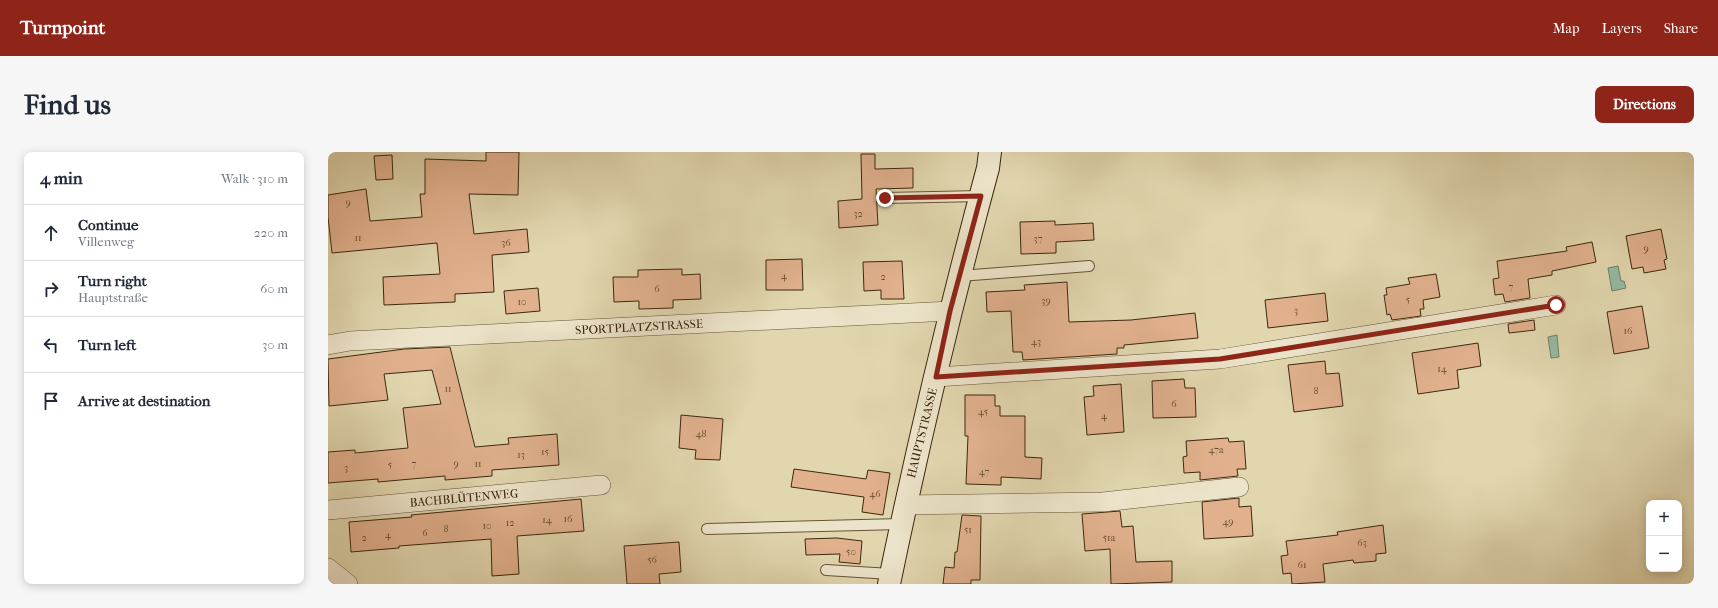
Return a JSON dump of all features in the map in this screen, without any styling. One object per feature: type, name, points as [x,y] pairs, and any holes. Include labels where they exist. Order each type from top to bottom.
[{"type":"main road","name":"HAUPTSTRASSE","points":[[890,579],[903,514],[936,377],[950,311],[981,196],[988,168],[990,152]]},
{"type":"street","points":[[936,377],[1220,359],[1556,305]]},
{"type":"street","name":"SPORTPLATZSTRASSE","points":[[328,345],[350,341],[950,311]]},
{"type":"street","name":"BACHBLÜTENWEG","points":[[328,510],[601,485]]},
{"type":"street","points":[[903,514],[1103,502],[1239,487]]},
{"type":"street","points":[[328,568],[348,584]]},
{"type":"lane","points":[[885,198],[981,196]]},
{"type":"lane","points":[[960,276],[1089,266]]},
{"type":"lane","points":[[707,529],[903,514]]},
{"type":"lane","points":[[826,570],[890,579]]},
{"type":"shaded area","points":[[1618,266],[1621,281],[1624,281],[1626,288],[1612,291],[1608,268]]},
{"type":"shaded area","points":[[1557,335],[1559,357],[1551,358],[1548,337]]},
{"type":"building","points":[[486,152],[519,152],[518,195],[469,194],[474,234],[527,229],[529,252],[492,255],[494,292],[455,294],[455,302],[384,305],[383,277],[440,274],[437,243],[332,253],[328,217],[328,195],[366,189],[370,221],[422,217],[420,194],[425,194],[425,159],[486,161]]},
{"type":"building","points":[[861,154],[875,154],[875,169],[913,168],[913,188],[876,189],[878,225],[839,228],[838,201],[862,199]]},
{"type":"building","points":[[392,155],[393,179],[376,180],[374,156]]},
{"type":"building","points":[[1055,221],[1055,225],[1093,223],[1094,240],[1056,242],[1056,253],[1021,254],[1020,222]]},
{"type":"building","points":[[1661,229],[1667,259],[1664,260],[1666,269],[1644,273],[1643,267],[1632,269],[1626,236]]},
{"type":"building","points":[[1592,242],[1596,262],[1552,271],[1552,275],[1528,279],[1530,298],[1505,302],[1503,294],[1495,295],[1493,279],[1499,278],[1497,261],[1567,251],[1566,247]]},
{"type":"building","points":[[802,259],[803,290],[766,290],[766,260]]},
{"type":"building","points":[[902,261],[904,299],[881,299],[881,290],[864,291],[863,262]]},
{"type":"building","points":[[682,269],[682,275],[700,274],[701,299],[673,300],[673,308],[639,309],[639,301],[614,302],[613,277],[638,277],[638,270]]},
{"type":"building","points":[[1436,274],[1440,297],[1423,300],[1424,309],[1420,309],[1421,316],[1392,320],[1390,314],[1387,315],[1384,295],[1387,295],[1386,288],[1410,284],[1408,278]]},
{"type":"building","points":[[1067,282],[1069,322],[1131,320],[1195,313],[1198,338],[1124,345],[1124,348],[1117,348],[1117,354],[1023,360],[1022,352],[1013,352],[1011,311],[987,312],[986,292],[1025,290],[1024,285]]},
{"type":"building","points":[[538,288],[540,311],[506,314],[504,291]]},
{"type":"building","points":[[1325,293],[1328,321],[1268,328],[1265,300]]},
{"type":"building","points":[[1642,306],[1649,348],[1614,354],[1607,312]]},
{"type":"building","points":[[1534,320],[1535,330],[1509,333],[1508,324]]},
{"type":"building","points":[[1478,343],[1481,366],[1457,370],[1459,388],[1418,394],[1412,353]]},
{"type":"building","points":[[450,347],[475,447],[509,444],[508,438],[557,434],[559,465],[492,470],[492,476],[445,480],[445,476],[378,482],[378,479],[328,483],[328,452],[355,450],[355,453],[408,448],[403,408],[441,404],[432,370],[384,374],[388,400],[329,406],[328,359],[404,349]]},
{"type":"building","points":[[1325,361],[1326,374],[1339,373],[1343,406],[1294,412],[1288,365]]},
{"type":"building","points":[[1184,379],[1185,388],[1195,388],[1196,417],[1153,418],[1152,381]]},
{"type":"building","points":[[1121,384],[1124,432],[1087,435],[1084,397],[1094,396],[1093,386]]},
{"type":"building","points":[[965,395],[995,395],[995,406],[1000,406],[1000,416],[1025,416],[1025,457],[1042,458],[1041,479],[1001,477],[1001,485],[966,484],[968,436],[965,436]]},
{"type":"building","points":[[681,415],[723,419],[720,460],[695,459],[696,450],[679,448]]},
{"type":"building","points":[[1228,438],[1229,442],[1244,441],[1246,469],[1237,469],[1238,476],[1200,480],[1200,472],[1184,473],[1183,457],[1187,456],[1186,441]]},
{"type":"building","points":[[794,469],[866,479],[868,470],[890,473],[883,515],[862,512],[864,497],[791,487]]},
{"type":"building","points":[[1239,498],[1239,507],[1251,506],[1253,536],[1204,539],[1202,502]]},
{"type":"building","points":[[581,499],[584,531],[517,536],[519,574],[492,576],[491,539],[399,546],[399,548],[351,552],[349,522],[412,517],[411,515]]},
{"type":"building","points":[[1120,511],[1122,527],[1133,526],[1136,562],[1172,561],[1172,582],[1111,584],[1110,549],[1085,551],[1082,514]]},
{"type":"building","points":[[962,515],[981,516],[980,580],[971,580],[971,584],[943,584],[945,567],[954,568],[955,552],[957,552]]},
{"type":"building","points":[[1383,525],[1386,553],[1376,554],[1376,561],[1354,563],[1353,560],[1323,564],[1325,582],[1292,584],[1291,573],[1283,574],[1281,556],[1288,555],[1286,541],[1338,535],[1337,532]]},
{"type":"building","points":[[837,538],[862,541],[860,564],[839,562],[840,554],[806,555],[805,539]]},
{"type":"building","points":[[679,542],[681,572],[659,574],[660,584],[627,584],[624,546]]},
{"type":"route","points":[[885,198],[981,196],[950,311],[936,377],[1220,359],[1556,305]]}]
